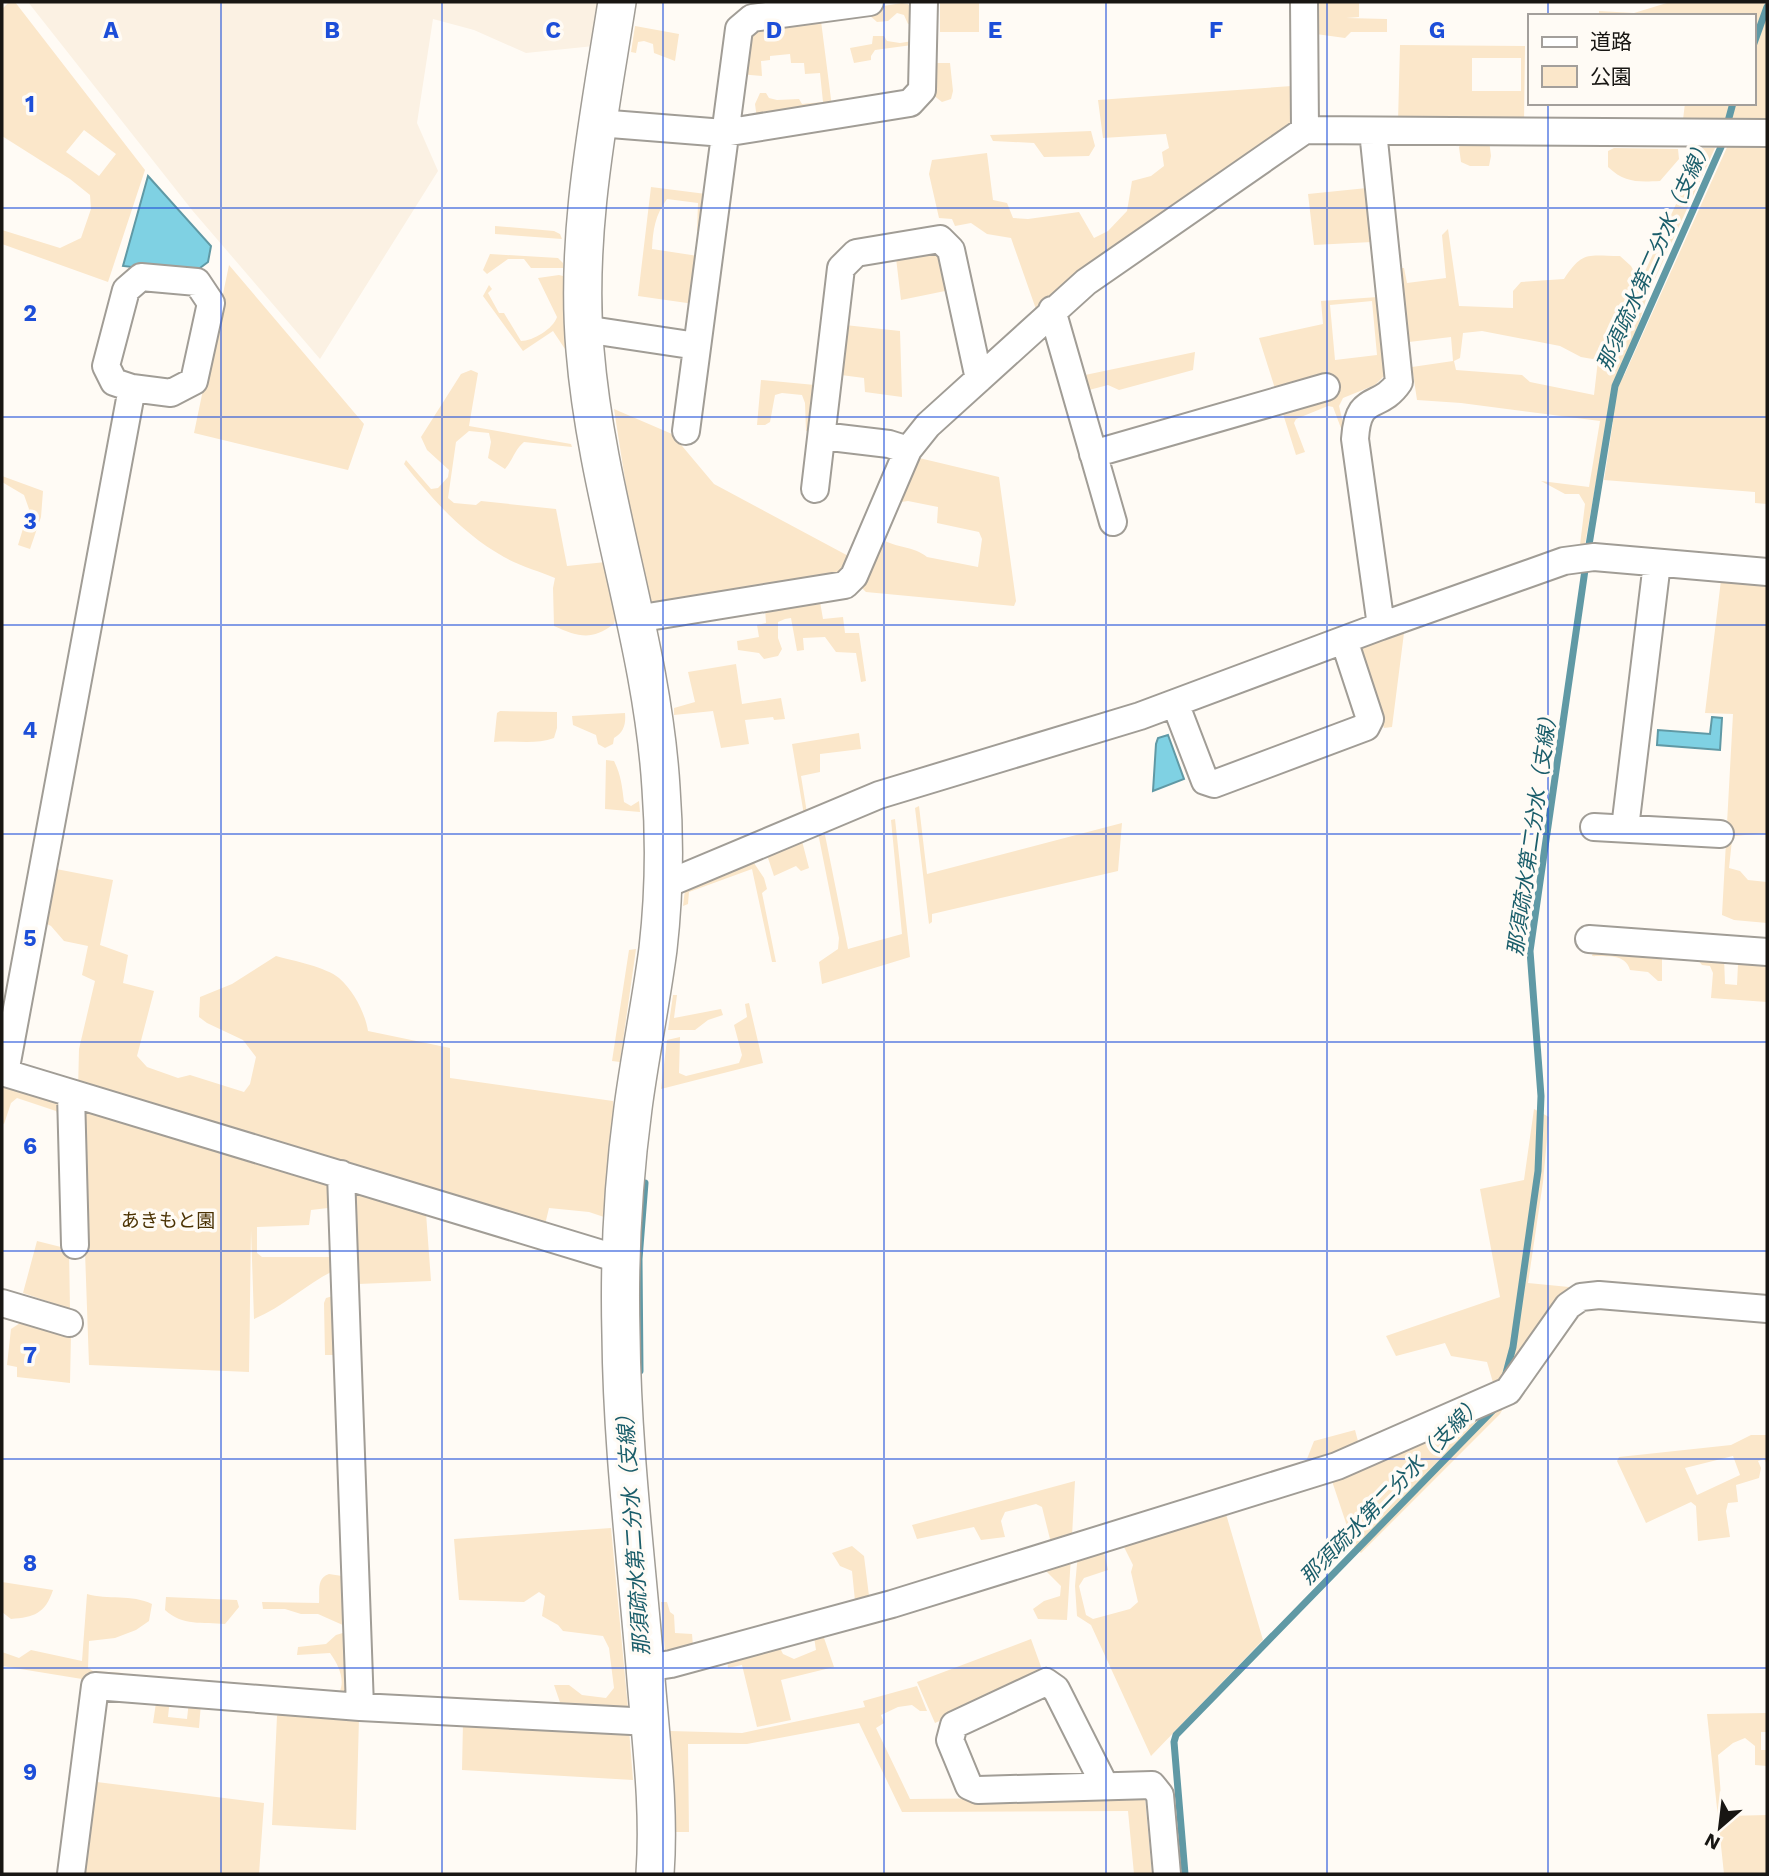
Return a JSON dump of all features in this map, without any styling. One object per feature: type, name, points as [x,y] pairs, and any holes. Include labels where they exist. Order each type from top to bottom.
[{"type":"street","points":[[617,2],[598,123],[582,265],[584,329],[592,411],[636,619],[654,719],[661,785],[662,886],[658,949],[628,1153],[621,1336],[625,1419],[651,1722],[655,1874]]},
{"type":"street","points":[[686,431],[739,29],[752,18],[870,2]]},
{"type":"street","points":[[598,123],[724,133],[910,103],[922,90],[924,2]]},
{"type":"street","points":[[1304,2],[1305,130]]},
{"type":"street","points":[[636,619],[845,585],[854,576],[908,450],[928,425],[1086,282],[1305,130],[1767,133]]},
{"type":"street","points":[[1374,131],[1399,382],[1392,393],[1365,406],[1356,418],[1355,439],[1381,626]]},
{"type":"street","points":[[815,489],[841,268],[856,253],[940,239],[951,250],[979,379]]},
{"type":"street","points":[[141,277],[197,282],[211,303],[194,382],[171,393],[132,388],[114,382],[106,366],[126,290],[141,277]]},
{"type":"street","points":[[1052,310],[1113,522]]},
{"type":"street","points":[[584,329],[697,346]]},
{"type":"street","points":[[1093,454],[1326,387]]},
{"type":"street","points":[[132,388],[3,1072],[622,1260]]},
{"type":"street","points":[[822,436],[889,444],[908,450]]},
{"type":"street","points":[[662,886],[879,795],[1140,716],[1564,561],[1594,557],[1767,572]]},
{"type":"street","points":[[1625,828],[1657,563]]},
{"type":"street","points":[[1175,703],[1205,781],[1214,784],[1366,727],[1370,719],[1344,640]]},
{"type":"street","points":[[1594,827],[1720,834]]},
{"type":"street","points":[[1589,939],[1767,952]]},
{"type":"street","points":[[71,1094],[75,1245]]},
{"type":"street","points":[[341,1174],[360,1707]]},
{"type":"street","points":[[645,1668],[671,1664],[892,1604],[1337,1466],[1508,1391],[1568,1306],[1581,1297],[1600,1295],[1767,1309]]},
{"type":"street","points":[[2,1303],[69,1323]]},
{"type":"street","points":[[1105,1786],[1056,1689],[1046,1682],[954,1725],[950,1740],[969,1786],[978,1790],[1152,1785],[1160,1795],[1167,1874]]},
{"type":"street","points":[[71,1874],[95,1686],[360,1707],[651,1722]]},
{"type":"shaded area","points":[[28,2],[599,2],[594,46],[526,53],[474,30],[433,19],[417,123],[438,171],[320,359],[192,210]]},
{"type":"green space","points":[[9,2],[15,2],[145,170],[108,282],[2,244],[2,230],[60,248],[81,238],[91,209],[90,195],[70,179],[2,136],[2,9]],"holes":[[[84,130],[116,154],[99,176],[66,152]]]},
{"type":"green space","points":[[940,2],[979,2],[979,32],[940,32]]},
{"type":"green space","points":[[1314,2],[1359,2],[1359,17],[1346,18],[1387,19],[1387,32],[1351,32],[1345,38],[1316,34]]},
{"type":"green space","points":[[1670,2],[1767,2],[1767,127],[1682,128],[1685,105],[1755,105],[1755,14],[1599,14],[1599,11],[1634,13]]},
{"type":"green space","points":[[908,4],[912,9],[914,23],[908,24],[904,15],[897,13],[888,21],[877,22],[868,14],[821,21],[832,107],[757,119],[755,104],[760,93],[766,93],[769,98],[777,100],[799,99],[802,104],[823,102],[820,73],[805,74],[804,63],[791,63],[790,54],[770,56],[770,60],[761,61],[762,76],[739,74],[747,32],[820,16]]},
{"type":"green space","points":[[635,26],[679,34],[675,61],[654,53],[653,44],[644,41],[638,42],[636,53],[631,52]]},
{"type":"green space","points":[[873,36],[884,36],[887,41],[900,43],[913,41],[912,45],[875,50],[871,60],[854,63],[850,48],[872,44]]},
{"type":"green space","points":[[1400,45],[1525,46],[1524,123],[1398,122]],"holes":[[[1472,58],[1521,58],[1521,91],[1472,91]]]},
{"type":"green space","points":[[936,63],[950,63],[953,91],[951,99],[942,102],[933,95]]},
{"type":"green space","points":[[1292,86],[1301,125],[1037,312],[1011,238],[987,234],[971,223],[955,226],[952,219],[939,218],[929,174],[932,160],[987,153],[993,200],[1007,203],[1013,218],[1028,219],[1079,212],[1094,238],[1108,231],[1127,211],[1132,181],[1151,176],[1164,166],[1162,152],[1169,148],[1166,134],[1103,138],[1098,100]]},
{"type":"green space","points":[[1091,131],[1095,146],[1089,156],[1044,157],[1034,143],[993,141],[990,135]]},
{"type":"green space","points":[[1465,139],[1489,140],[1489,166],[1470,166],[1461,162],[1459,147]]},
{"type":"green space","points":[[1728,145],[1767,145],[1767,504],[1755,503],[1755,492],[1604,480],[1613,422],[1607,421],[1585,544],[1580,545],[1585,504],[1579,494],[1565,494],[1541,481],[1589,487],[1600,421],[1417,400],[1412,367],[1453,361],[1451,337],[1409,342],[1399,268],[1404,268],[1407,283],[1446,278],[1442,235],[1448,229],[1459,306],[1513,308],[1513,291],[1521,282],[1564,279],[1576,263],[1593,256],[1620,256],[1631,266],[1640,282],[1702,148],[1715,148],[1647,296],[1623,378]],"holes":[[[1482,331],[1560,346],[1581,357],[1598,360],[1594,395],[1530,382],[1522,375],[1456,370],[1454,361],[1460,358],[1463,333]]]},
{"type":"green space","points":[[1614,148],[1678,149],[1679,159],[1660,181],[1632,180],[1620,176],[1608,167],[1608,151]]},
{"type":"green space","points":[[651,187],[706,194],[702,231],[697,231],[698,203],[667,199],[657,217],[653,235],[652,249],[698,256],[694,304],[638,296]]},
{"type":"green space","points":[[1367,188],[1372,242],[1314,245],[1308,194]]},
{"type":"green space","points":[[495,226],[554,231],[560,234],[562,239],[495,234]]},
{"type":"green space","points":[[929,249],[942,257],[950,290],[901,300],[896,258]]},
{"type":"green space","points":[[490,254],[558,258],[563,263],[563,268],[531,268],[524,259],[508,259],[487,274],[483,270]]},
{"type":"green space","points":[[229,265],[364,424],[348,470],[194,433]]},
{"type":"green space","points":[[563,276],[565,349],[553,331],[523,351],[483,296],[489,285],[492,289],[488,293],[499,313],[504,313],[521,341],[537,337],[547,330],[557,317],[538,278]]},
{"type":"green space","points":[[1378,297],[1386,374],[1375,385],[1343,398],[1339,406],[1346,435],[1344,436],[1333,407],[1328,406],[1296,419],[1294,423],[1305,452],[1296,455],[1259,338],[1323,324],[1321,301]],"holes":[[[1372,301],[1377,355],[1335,360],[1330,305]]]},
{"type":"green space","points":[[845,325],[900,331],[902,397],[865,392],[864,378],[841,375]]},
{"type":"green space","points":[[1195,352],[1193,370],[1119,390],[1108,385],[1089,390],[1085,375]]},
{"type":"green space","points":[[471,370],[478,373],[469,426],[571,444],[572,447],[524,442],[505,469],[488,458],[491,442],[489,433],[469,431],[456,442],[448,498],[454,503],[476,505],[481,501],[556,509],[567,566],[606,562],[618,609],[614,624],[606,629],[585,636],[554,626],[555,578],[510,560],[475,538],[438,503],[404,464],[406,460],[431,489],[438,488],[448,477],[449,470],[427,450],[421,437],[461,374]]},
{"type":"green space","points":[[761,380],[815,385],[812,432],[806,431],[802,395],[775,395],[770,422],[757,425]]},
{"type":"green space","points":[[614,409],[672,434],[714,484],[854,559],[847,573],[651,611],[630,512]]},
{"type":"green space","points":[[915,457],[999,477],[1016,601],[1014,606],[866,592],[859,585],[882,539],[927,557],[978,567],[982,539],[979,532],[937,523],[938,507],[908,501],[894,503]]},
{"type":"green space","points":[[2,476],[43,491],[41,517],[30,549],[18,545],[29,509],[24,495],[2,482]]},
{"type":"green space","points":[[1721,580],[1767,583],[1767,833],[1734,836],[1729,868],[1740,871],[1748,880],[1767,882],[1767,923],[1734,920],[1722,915],[1733,714],[1705,713]]},
{"type":"green space","points":[[819,596],[823,619],[843,617],[845,633],[859,633],[866,681],[861,682],[856,653],[836,652],[825,637],[803,638],[804,650],[797,651],[791,618],[778,622],[778,638],[782,649],[778,656],[764,659],[759,653],[738,650],[737,641],[759,637],[757,625],[766,623],[765,608]]},
{"type":"green space","points":[[1404,633],[1392,727],[1384,728],[1359,660],[1363,646]]},
{"type":"green space","points":[[736,664],[742,704],[781,698],[785,719],[774,720],[773,717],[745,720],[749,744],[721,748],[713,711],[674,715],[674,708],[695,702],[688,672]]},
{"type":"green space","points":[[557,712],[554,738],[532,742],[494,742],[497,713]]},
{"type":"green space","points":[[625,713],[622,730],[614,738],[613,744],[605,748],[598,744],[596,735],[573,725],[572,716]]},
{"type":"green space","points":[[859,733],[861,749],[820,754],[820,772],[801,776],[808,819],[804,815],[792,744]]},
{"type":"green space","points":[[606,760],[614,761],[624,802],[631,806],[639,801],[640,812],[605,809]]},
{"type":"green space","points":[[919,806],[927,874],[1122,823],[1118,871],[932,914],[932,922],[929,924],[915,808]]},
{"type":"green space","points":[[895,819],[910,957],[822,984],[819,962],[838,949],[839,938],[818,833],[824,830],[848,949],[902,934],[891,820]]},
{"type":"green space","points":[[802,841],[809,868],[801,871],[796,866],[774,876],[767,855]]},
{"type":"green space","points":[[754,863],[764,878],[767,889],[762,893],[776,962],[772,962],[752,869],[689,892],[688,904],[683,906],[685,889]]},
{"type":"green space","points":[[51,868],[113,880],[100,945],[128,955],[123,983],[154,991],[137,1056],[147,1067],[178,1078],[190,1075],[244,1092],[250,1084],[256,1057],[243,1040],[199,1017],[200,997],[232,984],[276,956],[318,968],[339,978],[349,989],[361,1010],[368,1031],[450,1048],[450,1078],[613,1101],[614,1119],[604,1217],[589,1212],[549,1208],[544,1229],[78,1091],[79,1049],[95,981],[82,975],[88,946],[64,941],[51,926],[43,922]]},
{"type":"green space","points":[[636,949],[620,1062],[612,1061],[629,950]]},
{"type":"green space","points":[[1594,949],[1662,955],[1662,981],[1658,981],[1648,972],[1630,970],[1620,958],[1592,956]]},
{"type":"green space","points":[[1724,957],[1725,984],[1737,985],[1738,964],[1744,958],[1767,960],[1767,1002],[1711,998],[1713,973],[1710,966],[1702,965],[1697,959]]},
{"type":"green space","points":[[673,995],[677,995],[674,1018],[721,1009],[723,1015],[708,1020],[695,1030],[668,1030]]},
{"type":"green space","points":[[749,1003],[763,1063],[661,1089],[667,1040],[680,1037],[679,1073],[686,1076],[739,1063],[742,1055],[734,1025],[747,1017],[745,1004]]},
{"type":"green space","points":[[2,1085],[64,1102],[63,1124],[56,1111],[17,1098],[11,1103],[4,1124],[2,1123]]},
{"type":"green space","name":"あきもと園","points":[[80,1109],[328,1180],[328,1208],[311,1210],[309,1225],[257,1227],[257,1253],[262,1257],[332,1257],[333,1271],[254,1319],[251,1230],[249,1372],[89,1365]]},
{"type":"green space","points":[[1534,1109],[1549,1117],[1543,1182],[1528,1283],[1569,1287],[1500,1414],[1361,1553],[1354,1547],[1329,1472],[1423,1432],[1466,1394],[1494,1386],[1487,1362],[1451,1356],[1445,1343],[1396,1356],[1386,1336],[1500,1297],[1480,1189],[1524,1180]]},
{"type":"green space","points":[[356,1190],[426,1213],[431,1281],[358,1284],[352,1193]]},
{"type":"green space","points":[[37,1241],[69,1249],[70,1309],[23,1293]]},
{"type":"green space","points":[[333,1296],[335,1355],[325,1355],[324,1303],[326,1298]]},
{"type":"green space","points":[[23,1321],[71,1333],[70,1383],[17,1377],[17,1367],[7,1365],[11,1329]]},
{"type":"green space","points":[[1355,1430],[1359,1445],[1305,1464],[1314,1441]]},
{"type":"green space","points":[[1751,1435],[1767,1435],[1767,1464],[1764,1459],[1758,1461],[1761,1468],[1759,1478],[1736,1485],[1738,1502],[1728,1503],[1726,1511],[1730,1537],[1698,1541],[1696,1506],[1691,1502],[1646,1523],[1617,1461],[1619,1457],[1731,1445]],"holes":[[[1733,1456],[1740,1475],[1697,1495],[1685,1468]]]},
{"type":"green space","points":[[1075,1481],[1072,1536],[1051,1543],[1042,1507],[1036,1504],[1005,1512],[1001,1521],[1005,1537],[981,1540],[974,1527],[917,1539],[912,1525]]},
{"type":"green space","points":[[1226,1514],[1263,1640],[1151,1756],[1091,1625],[1077,1616],[1075,1586],[1078,1553],[1103,1547],[1108,1570],[1084,1578],[1079,1586],[1086,1615],[1093,1619],[1130,1609],[1138,1602],[1131,1572],[1133,1565],[1121,1541]]},
{"type":"green space","points":[[611,1528],[628,1708],[563,1711],[554,1685],[569,1685],[582,1695],[606,1698],[614,1688],[609,1648],[603,1636],[563,1631],[542,1616],[545,1596],[539,1592],[524,1602],[459,1600],[454,1539]]},
{"type":"green space","points":[[852,1546],[864,1556],[869,1596],[855,1601],[852,1571],[840,1566],[832,1553]]},
{"type":"green space","points":[[1071,1556],[1067,1620],[1038,1619],[1033,1609],[1044,1601],[1060,1596],[1061,1586],[1046,1571],[1047,1564]]},
{"type":"green space","points":[[329,1574],[342,1576],[345,1626],[318,1614],[263,1609],[262,1602],[319,1603],[320,1582]]},
{"type":"green space","points":[[2,1582],[53,1590],[38,1613],[11,1619],[2,1612]]},
{"type":"green space","points":[[87,1594],[136,1599],[152,1604],[149,1621],[136,1630],[115,1638],[89,1641],[88,1668],[93,1671],[123,1673],[124,1682],[82,1679],[2,1666],[2,1652],[19,1658],[31,1650],[82,1661]]},
{"type":"green space","points":[[166,1597],[237,1600],[239,1607],[225,1624],[193,1622],[178,1619],[165,1610]]},
{"type":"green space","points":[[661,1602],[667,1602],[674,1615],[675,1633],[692,1634],[693,1646],[665,1653]]},
{"type":"green space","points":[[346,1632],[349,1694],[339,1693],[341,1678],[330,1653],[297,1655],[298,1647],[326,1644],[336,1635]]},
{"type":"green space","points":[[823,1635],[834,1667],[781,1680],[791,1720],[757,1727],[742,1665],[728,1668],[727,1659],[779,1646],[783,1654],[794,1659],[816,1650],[814,1637]]},
{"type":"green space","points":[[1031,1639],[1044,1675],[935,1723],[917,1682]]},
{"type":"green space","points":[[917,1686],[927,1711],[920,1711],[912,1705],[898,1707],[881,1715],[884,1723],[876,1728],[910,1799],[1145,1797],[1152,1874],[1134,1874],[1128,1811],[902,1812],[859,1723],[747,1744],[688,1744],[689,1832],[676,1832],[670,1731],[742,1733],[865,1707],[863,1701]]},
{"type":"green space","points":[[157,1696],[170,1698],[168,1717],[187,1719],[189,1701],[201,1703],[199,1728],[153,1723]]},
{"type":"green space","points":[[281,1711],[359,1718],[356,1830],[272,1825],[277,1716]]},
{"type":"green space","points":[[1767,1713],[1767,1732],[1761,1732],[1761,1750],[1767,1750],[1767,1766],[1755,1765],[1755,1746],[1745,1738],[1733,1743],[1718,1755],[1722,1811],[1727,1816],[1767,1815],[1766,1874],[1724,1874],[1707,1714]]},
{"type":"green space","points":[[463,1722],[629,1729],[633,1780],[462,1770]]},
{"type":"green space","points":[[89,1781],[264,1803],[259,1874],[77,1874]]},
{"type":"water","points":[[148,176],[211,246],[208,262],[192,274],[123,266]]},
{"type":"water","points":[[1712,717],[1722,718],[1720,750],[1657,745],[1658,730],[1710,734]]},
{"type":"water","points":[[1168,735],[1184,779],[1153,791],[1156,744],[1158,738]]},
{"type":"waterway","name":"那須疏水第二分水（支線）","points":[[1755,40],[1767,7]]},
{"type":"waterway","name":"那須疏水第二分水（支線）","points":[[1588,551],[1615,386],[1721,147],[1732,105]]},
{"type":"waterway","name":"那須疏水第二分水（支線）","points":[[1505,1377],[1513,1347],[1538,1171],[1541,1096],[1530,951],[1586,563]]},
{"type":"waterway","name":"那須疏水第二分水（支線）","points":[[640,1371],[639,1259],[645,1183]]},
{"type":"waterway","name":"那須疏水第二分水（支線）","points":[[1185,1874],[1174,1742],[1176,1735],[1498,1405]]}]
